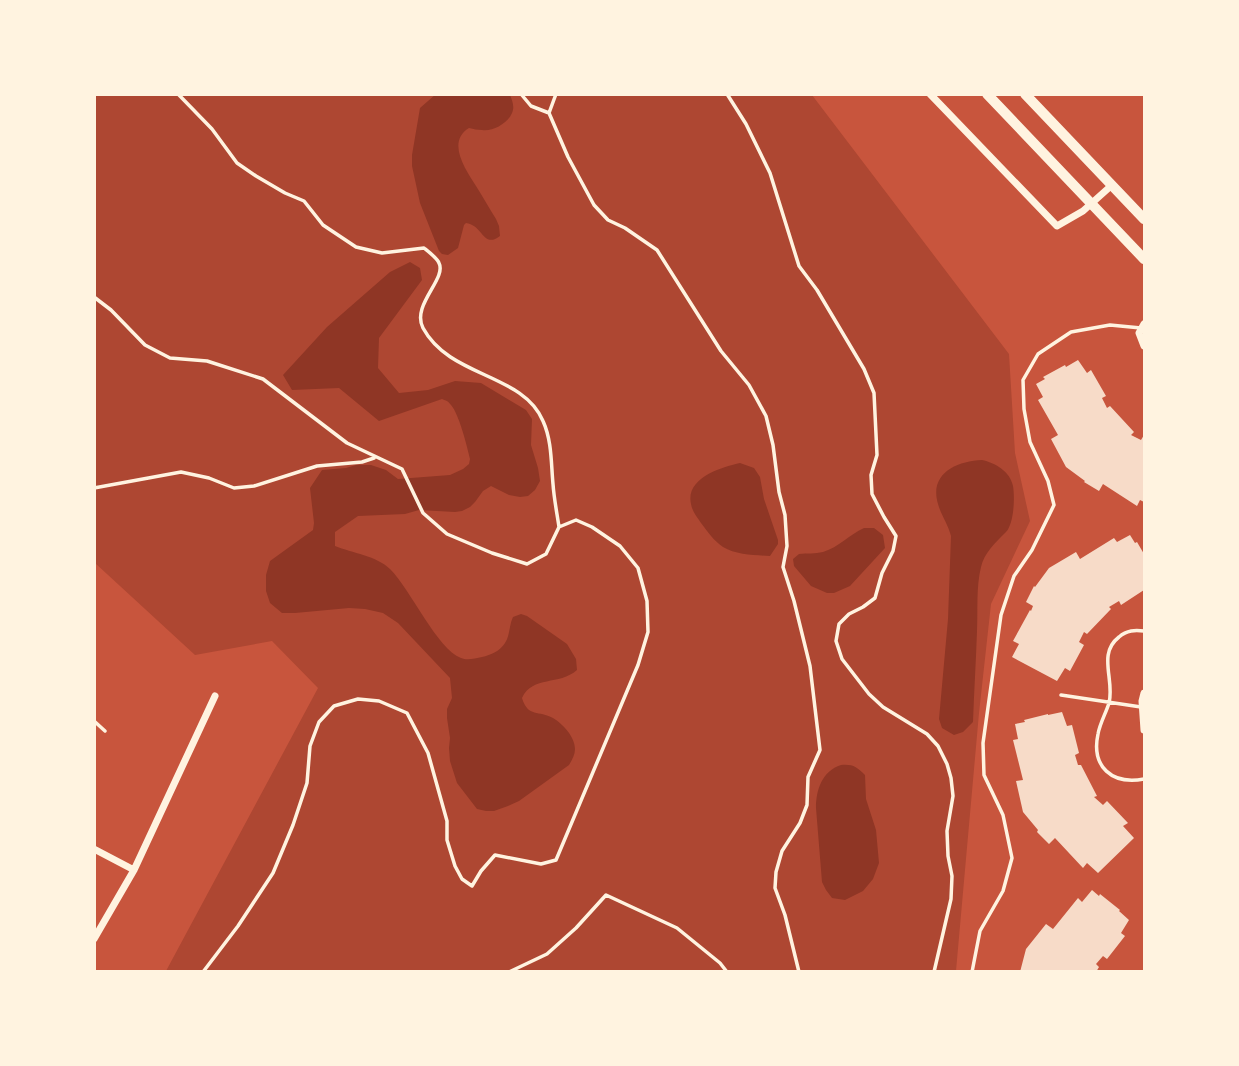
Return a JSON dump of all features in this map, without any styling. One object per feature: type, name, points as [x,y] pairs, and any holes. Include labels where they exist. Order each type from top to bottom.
[{"type":"main road","points":[[987,94],[1144,259]]},
{"type":"main road","points":[[1025,94],[1143,214]]},
{"type":"street","points":[[930,94],[1057,226],[1083,211],[1112,185]]},
{"type":"street","points":[[1143,326],[1139,333],[1144,346]]},
{"type":"street","points":[[1144,693],[1144,730]]},
{"type":"street","points":[[94,939],[134,870],[215,696]]},
{"type":"street","points":[[94,849],[134,870]]},
{"type":"lane","points":[[94,297],[111,310],[145,345],[170,358],[207,361],[264,379],[347,443],[401,469],[423,513],[447,534],[527,564],[546,554],[559,527],[550,445],[543,421],[532,402],[513,388],[465,367],[449,356],[432,341],[421,325],[422,309],[440,274],[440,264],[424,248],[382,253],[356,247],[323,225],[304,201],[285,193],[237,163],[212,129],[178,94]]},
{"type":"lane","points":[[521,94],[531,106],[549,113]]},
{"type":"lane","points":[[556,94],[549,113],[568,157],[594,205],[608,220],[657,250],[721,351],[749,385],[766,416],[785,515],[788,546],[783,567],[810,666],[820,750],[808,777],[807,805],[800,824],[782,851],[776,872],[775,888],[785,915],[799,971]]},
{"type":"lane","points":[[727,94],[771,173],[799,266],[851,344],[874,393],[877,455],[871,475],[872,494],[896,536],[875,597],[839,624],[836,642],[842,659],[869,694],[883,707],[927,734],[938,746],[947,764],[953,796],[947,831],[952,876],[951,899],[934,971]]},
{"type":"lane","points":[[972,971],[980,931],[1003,891],[1012,858],[1003,815],[984,775],[983,743],[1001,615],[1014,576],[1032,550],[1054,505],[1048,481],[1030,442],[1024,409],[1023,380],[1038,354],[1071,332],[1111,325],[1143,326]]},
{"type":"lane","points":[[94,488],[181,472],[209,478],[234,488],[254,486],[317,466],[362,462],[376,457]]},
{"type":"lane","points":[[203,971],[238,926],[273,873],[307,783],[310,746],[319,722],[334,706],[358,699],[379,701],[407,713],[428,753],[447,821],[447,840],[455,866],[462,879],[472,886],[495,855],[541,864],[556,860],[638,665],[648,632],[648,601],[638,568],[620,546],[592,527],[576,520],[559,527]]},
{"type":"lane","points":[[1144,631],[1123,633],[1109,649],[1109,701],[1098,733],[1097,757],[1111,776],[1120,780],[1144,779]]},
{"type":"lane","points":[[1061,695],[1143,707]]},
{"type":"lane","points":[[94,721],[105,731]]},
{"type":"lane","points":[[509,971],[547,954],[576,928],[606,895],[677,928],[727,971]]},
{"type":"shaded area","points":[[436,94],[510,95],[513,106],[510,117],[499,126],[490,130],[469,128],[462,134],[458,148],[463,164],[496,219],[500,236],[490,240],[466,223],[458,248],[448,255],[439,251],[420,203],[412,166],[420,108]]},
{"type":"shaded area","points":[[94,95],[812,95],[1009,354],[1015,453],[1030,521],[991,604],[956,971],[166,971],[318,688],[272,641],[195,655],[95,563]]},
{"type":"shaded area","points":[[410,262],[420,268],[422,280],[379,338],[378,368],[399,393],[428,390],[455,381],[481,383],[526,410],[532,419],[531,445],[540,481],[528,496],[520,497],[491,486],[483,491],[470,507],[462,511],[419,510],[405,514],[358,516],[335,532],[335,546],[371,558],[390,569],[443,643],[461,658],[482,657],[498,650],[507,640],[513,617],[521,614],[567,644],[576,659],[577,670],[562,678],[533,686],[522,698],[531,711],[553,718],[568,731],[575,749],[569,765],[519,801],[494,811],[477,809],[457,783],[450,761],[447,718],[447,709],[452,698],[450,678],[398,623],[383,613],[365,609],[282,613],[270,603],[266,591],[266,575],[270,561],[313,530],[310,488],[322,470],[371,465],[386,470],[398,479],[450,475],[469,464],[460,423],[454,409],[442,399],[379,421],[339,388],[292,390],[283,375],[327,327],[390,272]]},
{"type":"shaded area","points":[[982,460],[997,466],[1009,476],[1013,486],[1013,510],[1009,528],[988,552],[981,567],[973,722],[963,732],[954,735],[942,728],[939,719],[948,619],[951,536],[936,494],[937,485],[947,471],[963,463]]},
{"type":"shaded area","points":[[740,463],[754,468],[760,477],[764,499],[778,540],[770,556],[740,553],[723,547],[708,533],[692,507],[691,495],[699,481],[724,467]]},
{"type":"shaded area","points":[[864,528],[874,528],[883,535],[885,548],[850,586],[827,593],[811,586],[794,566],[793,559],[799,554],[829,550]]},
{"type":"shaded area","points":[[841,765],[854,767],[865,775],[866,799],[876,830],[879,863],[873,879],[863,891],[845,900],[832,898],[822,882],[816,808],[821,782],[829,772]]},
{"type":"building","points":[[1078,360],[1087,373],[1091,370],[1106,396],[1102,398],[1107,408],[1110,406],[1134,432],[1131,435],[1141,440],[1144,435],[1144,502],[1140,500],[1137,506],[1103,484],[1099,491],[1084,482],[1066,467],[1051,439],[1058,435],[1038,400],[1043,397],[1036,384],[1045,379],[1043,377]]},
{"type":"building","points":[[1130,535],[1144,554],[1144,590],[1121,605],[1119,601],[1109,607],[1111,609],[1087,634],[1084,632],[1079,642],[1084,645],[1070,671],[1065,668],[1057,681],[1012,657],[1019,644],[1013,641],[1033,606],[1026,602],[1034,586],[1049,568],[1076,552],[1080,559],[1114,538],[1117,542]]},
{"type":"building","points":[[1062,712],[1067,726],[1072,725],[1079,753],[1075,755],[1078,765],[1081,765],[1097,796],[1094,797],[1103,805],[1107,801],[1128,823],[1123,826],[1134,838],[1098,873],[1087,863],[1083,868],[1055,838],[1049,844],[1037,832],[1023,812],[1016,781],[1023,780],[1013,740],[1018,739],[1015,724]]},
{"type":"building","points":[[1092,890],[1129,920],[1121,933],[1125,936],[1107,959],[1103,956],[1096,964],[1099,967],[1096,972],[1020,972],[1026,949],[1046,924],[1053,929],[1078,898],[1082,902]]}]
